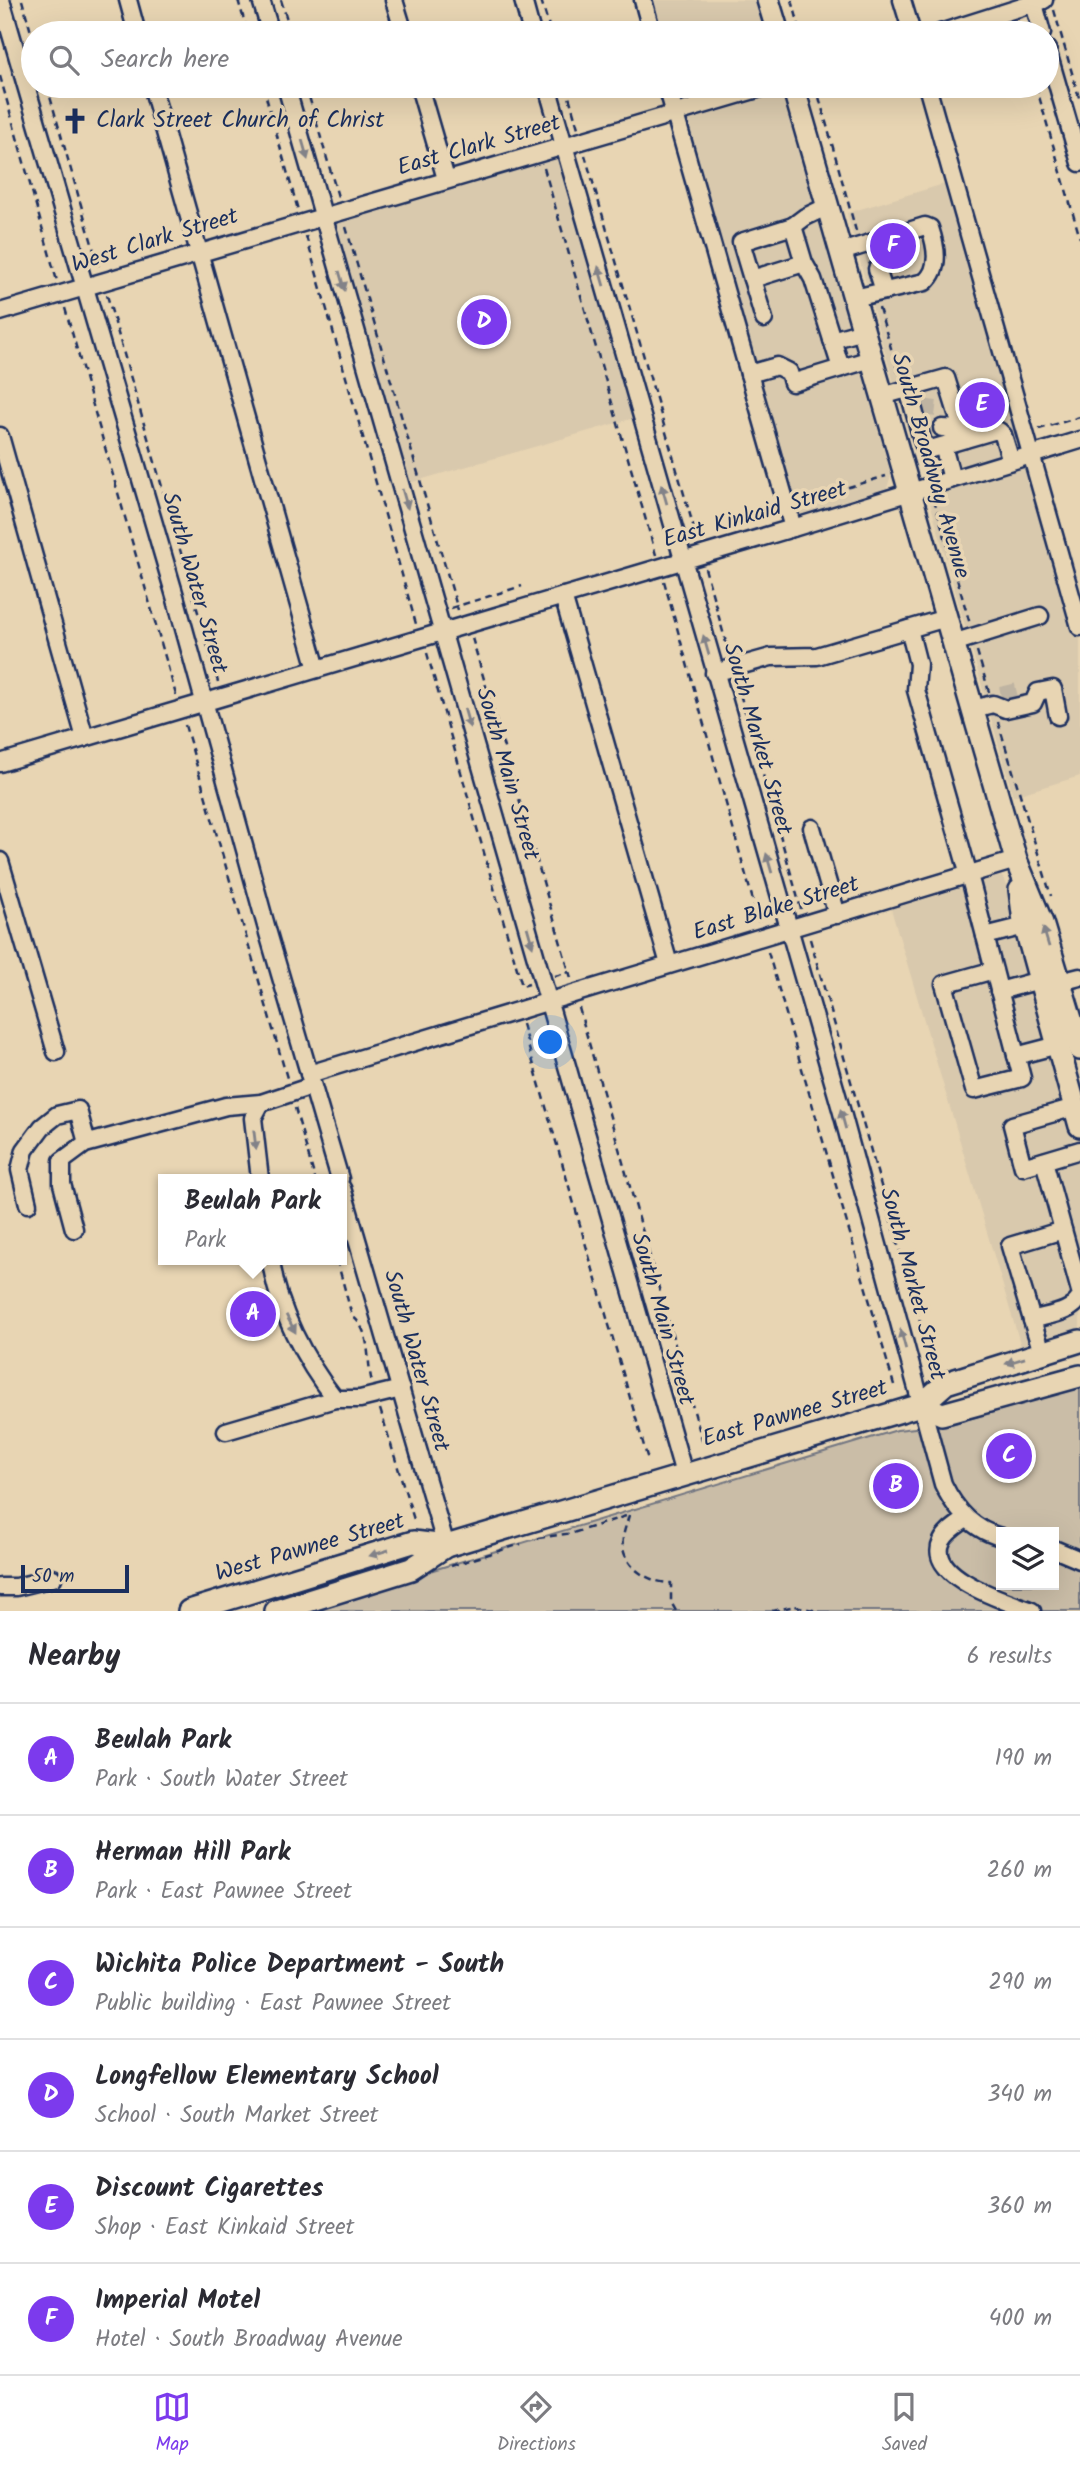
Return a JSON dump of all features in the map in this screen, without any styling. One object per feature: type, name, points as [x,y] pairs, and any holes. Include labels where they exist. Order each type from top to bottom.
[{"type":"main road","points":[[768,0],[774,21]]},
{"type":"main road","name":"South Broadway Avenue","points":[[796,98],[828,206],[861,248],[854,298],[882,396],[920,489],[946,618],[964,640],[989,703],[1025,926],[1060,980]]},
{"type":"main road","name":"South Broadway Avenue","points":[[1016,860],[1042,923],[1060,980],[1074,1046],[1077,1116]]},
{"type":"main road","name":"East Pawnee Street","points":[[684,1474],[920,1405],[946,1382],[1080,1340]]},
{"type":"main road","name":"East Pawnee Street","points":[[920,1405],[942,1414],[1080,1376]]},
{"type":"main road","name":"West Pawnee Street","points":[[276,1611],[411,1569],[684,1474]]},
{"type":"main road","name":"West Pawnee Street","points":[[189,1611],[414,1542],[447,1556]]},
{"type":"street","name":"South Water Street","points":[[1,0],[21,70]]},
{"type":"street","points":[[128,0],[134,21]]},
{"type":"street","points":[[261,0],[267,21]]},
{"type":"street","points":[[394,0],[400,21]]},
{"type":"street","points":[[523,0],[529,21]]},
{"type":"street","points":[[643,0],[649,21]]},
{"type":"street","points":[[902,0],[908,21]]},
{"type":"street","points":[[976,21],[1037,1],[1040,21]]},
{"type":"street","points":[[1059,90],[1080,163]]},
{"type":"street","name":"South Water Street","points":[[29,98],[339,1174]]},
{"type":"street","points":[[155,98],[317,669]]},
{"type":"street","name":"South Main Street","points":[[289,98],[684,1474]]},
{"type":"street","points":[[422,98],[446,179]]},
{"type":"street","name":"South Market Street","points":[[550,98],[841,1109],[920,1405],[943,1483],[951,1500],[966,1518]]},
{"type":"street","points":[[671,98],[793,528]]},
{"type":"street","name":"East Clark Street","points":[[323,215],[727,98]]},
{"type":"street","points":[[930,98],[1080,627]]},
{"type":"street","points":[[764,319],[741,242],[793,226],[828,206]]},
{"type":"street","name":"West Clark Street","points":[[0,312],[323,215]]},
{"type":"street","points":[[793,226],[841,368]]},
{"type":"street","points":[[854,298],[925,282],[932,275],[936,260],[934,240],[930,228],[925,226],[861,248]]},
{"type":"street","points":[[752,279],[804,263]]},
{"type":"street","points":[[877,269],[880,292]]},
{"type":"street","points":[[832,340],[863,331]]},
{"type":"street","points":[[750,374],[777,366],[789,372],[792,383],[871,359]]},
{"type":"street","points":[[882,396],[946,378],[963,434]]},
{"type":"street","points":[[905,389],[916,407],[922,426],[923,443],[931,449],[943,446],[963,434]]},
{"type":"street","points":[[937,408],[956,410]]},
{"type":"street","points":[[942,428],[963,434],[999,431],[1003,435],[1011,461]]},
{"type":"street","points":[[0,436],[85,738]]},
{"type":"street","name":"East Kinkaid Street","points":[[0,763],[1080,440]]},
{"type":"street","points":[[943,446],[953,479]]},
{"type":"street","points":[[563,596],[669,964]]},
{"type":"street","points":[[964,640],[1040,616]]},
{"type":"street","points":[[714,673],[771,657],[817,656],[946,618]]},
{"type":"street","points":[[909,629],[918,664],[916,690],[985,936],[994,970],[999,991],[1022,1078],[974,1090],[944,984],[994,970]]},
{"type":"street","points":[[989,703],[1006,709],[1033,703],[1030,691],[1053,689],[1058,716]]},
{"type":"street","points":[[812,828],[837,915]]},
{"type":"street","name":"East Blake Street","points":[[88,1143],[226,1106],[261,1103],[291,1094],[311,1080],[520,1009],[1016,860]]},
{"type":"street","points":[[0,861],[56,1052]]},
{"type":"street","points":[[985,936],[1025,926]]},
{"type":"street","points":[[999,991],[1060,980]]},
{"type":"street","points":[[1016,1056],[1074,1046]]},
{"type":"street","points":[[259,1174],[253,1118],[261,1103]]},
{"type":"street","points":[[28,1203],[20,1170],[25,1150],[41,1127],[57,1115],[78,1110],[88,1143],[62,1161],[62,1184],[74,1229]]},
{"type":"street","points":[[1077,1116],[1012,1125],[1023,1167],[1080,1150]]},
{"type":"street","points":[[1044,1161],[1070,1239],[1080,1291]]},
{"type":"street","name":"South Water Street","points":[[347,1205],[447,1556]]},
{"type":"street","points":[[1042,1352],[1010,1246],[1070,1239]]},
{"type":"street","points":[[272,1265],[280,1304],[321,1382],[335,1399]]},
{"type":"street","points":[[1032,1320],[1068,1309],[1078,1302],[1080,1297]]},
{"type":"street","points":[[226,1431],[335,1399],[360,1399],[401,1389]]},
{"type":"street","points":[[996,1535],[981,1529],[966,1518],[950,1530],[942,1541],[940,1557],[956,1576],[980,1591],[1032,1611]]},
{"type":"street","points":[[1059,1551],[1080,1560]]},
{"type":"street","points":[[0,1587],[16,1587],[53,1578]]},
{"type":"path","points":[[22,0],[28,21]]},
{"type":"path","points":[[238,0],[244,21]]},
{"type":"path","points":[[281,0],[287,21]]},
{"type":"path","points":[[541,0],[547,21]]},
{"type":"path","points":[[792,0],[798,21]]},
{"type":"path","points":[[1051,0],[1057,21]]},
{"type":"path","points":[[1059,28],[1080,101]]},
{"type":"path","points":[[0,76],[314,1174]]},
{"type":"path","points":[[50,98],[218,682]]},
{"type":"path","points":[[266,98],[412,613],[430,661],[522,986],[569,972]]},
{"type":"path","points":[[309,98],[457,606],[472,637],[704,1443]]},
{"type":"path","points":[[569,98],[935,1373]]},
{"type":"path","points":[[819,98],[861,248]]},
{"type":"path","points":[[1039,98],[1080,238]]},
{"type":"path","points":[[544,167],[894,1385]]},
{"type":"path","points":[[880,292],[905,389]]},
{"type":"path","points":[[787,506],[886,477]]},
{"type":"path","points":[[920,489],[964,640],[989,703],[1052,899]]},
{"type":"path","points":[[448,609],[522,586]]},
{"type":"path","points":[[520,1009],[520,1018],[648,1460]]},
{"type":"path","points":[[538,1538],[573,1533],[629,1516],[623,1537],[623,1547],[628,1558],[646,1579],[671,1583],[671,1602],[676,1611]]},
{"type":"path","points":[[447,1556],[525,1542]]},
{"type":"path","points":[[772,1611],[795,1606],[818,1611]]},
{"type":"shaded area","points":[[636,0],[756,0],[762,21],[642,21]]},
{"type":"shaded area","points":[[664,98],[681,98],[665,103]]},
{"type":"shaded area","points":[[744,98],[783,98],[891,475],[887,488],[781,520],[669,120]]},
{"type":"shaded area","points":[[550,158],[558,158],[560,162],[634,418],[409,483],[335,225],[339,220]]},
{"type":"shaded area","points":[[954,181],[1033,444],[934,474],[924,473],[919,468],[847,213]]},
{"type":"shaded area","points":[[1038,462],[1080,611],[1080,776],[1013,796],[930,502],[931,496],[937,492]]},
{"type":"shaded area","points":[[1001,876],[1005,880],[1017,920],[1080,1165],[1080,1333],[1022,1350],[891,909]]},
{"type":"shaded area","points":[[1080,1387],[1080,1611],[297,1611],[897,1430],[951,1424]]},
{"type":"tunnel","points":[[872,250],[877,269]]},
{"type":"tunnel","points":[[920,407],[937,409]]},
{"type":"tunnel","points":[[1001,695],[1022,690]]},
{"type":"place","name":"Clark Street Church of Christ","points":[[75,121]]},
{"type":"place","name":"Imperial Motel","points":[[893,246]]},
{"type":"place","name":"Longfellow Elementary School","points":[[484,322]]},
{"type":"place","name":"Discount Cigarettes","points":[[982,405]]},
{"type":"place","name":"Beulah Park","points":[[253,1314]]},
{"type":"place","name":"Wichita Police Department - South","points":[[1009,1456]]},
{"type":"place","name":"Herman Hill Park","points":[[896,1486]]}]
